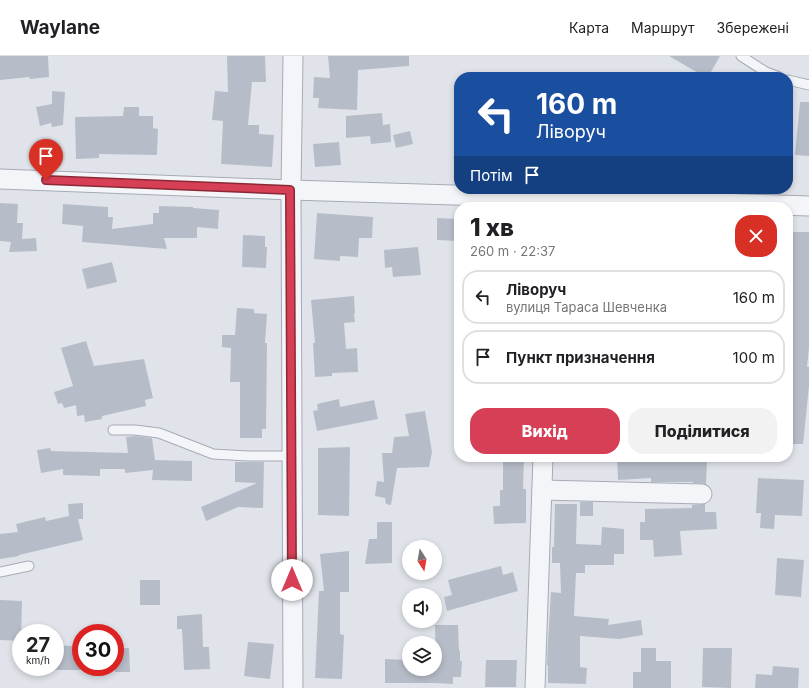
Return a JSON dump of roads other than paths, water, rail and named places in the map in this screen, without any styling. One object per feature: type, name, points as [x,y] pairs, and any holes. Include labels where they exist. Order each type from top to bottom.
[{"type":"street","points":[[293,56],[290,190],[293,688]]},
{"type":"street","points":[[0,179],[679,202]]},
{"type":"street","points":[[793,206],[809,206]]},
{"type":"street","points":[[535,688],[543,462]]},
{"type":"street","points":[[542,490],[702,494]]},
{"type":"lane","points":[[741,56],[766,72]]},
{"type":"lane","points":[[793,81],[809,85]]},
{"type":"lane","points":[[113,430],[135,430],[160,433],[213,454],[292,456]]},
{"type":"lane","points":[[0,572],[29,566]]}]
